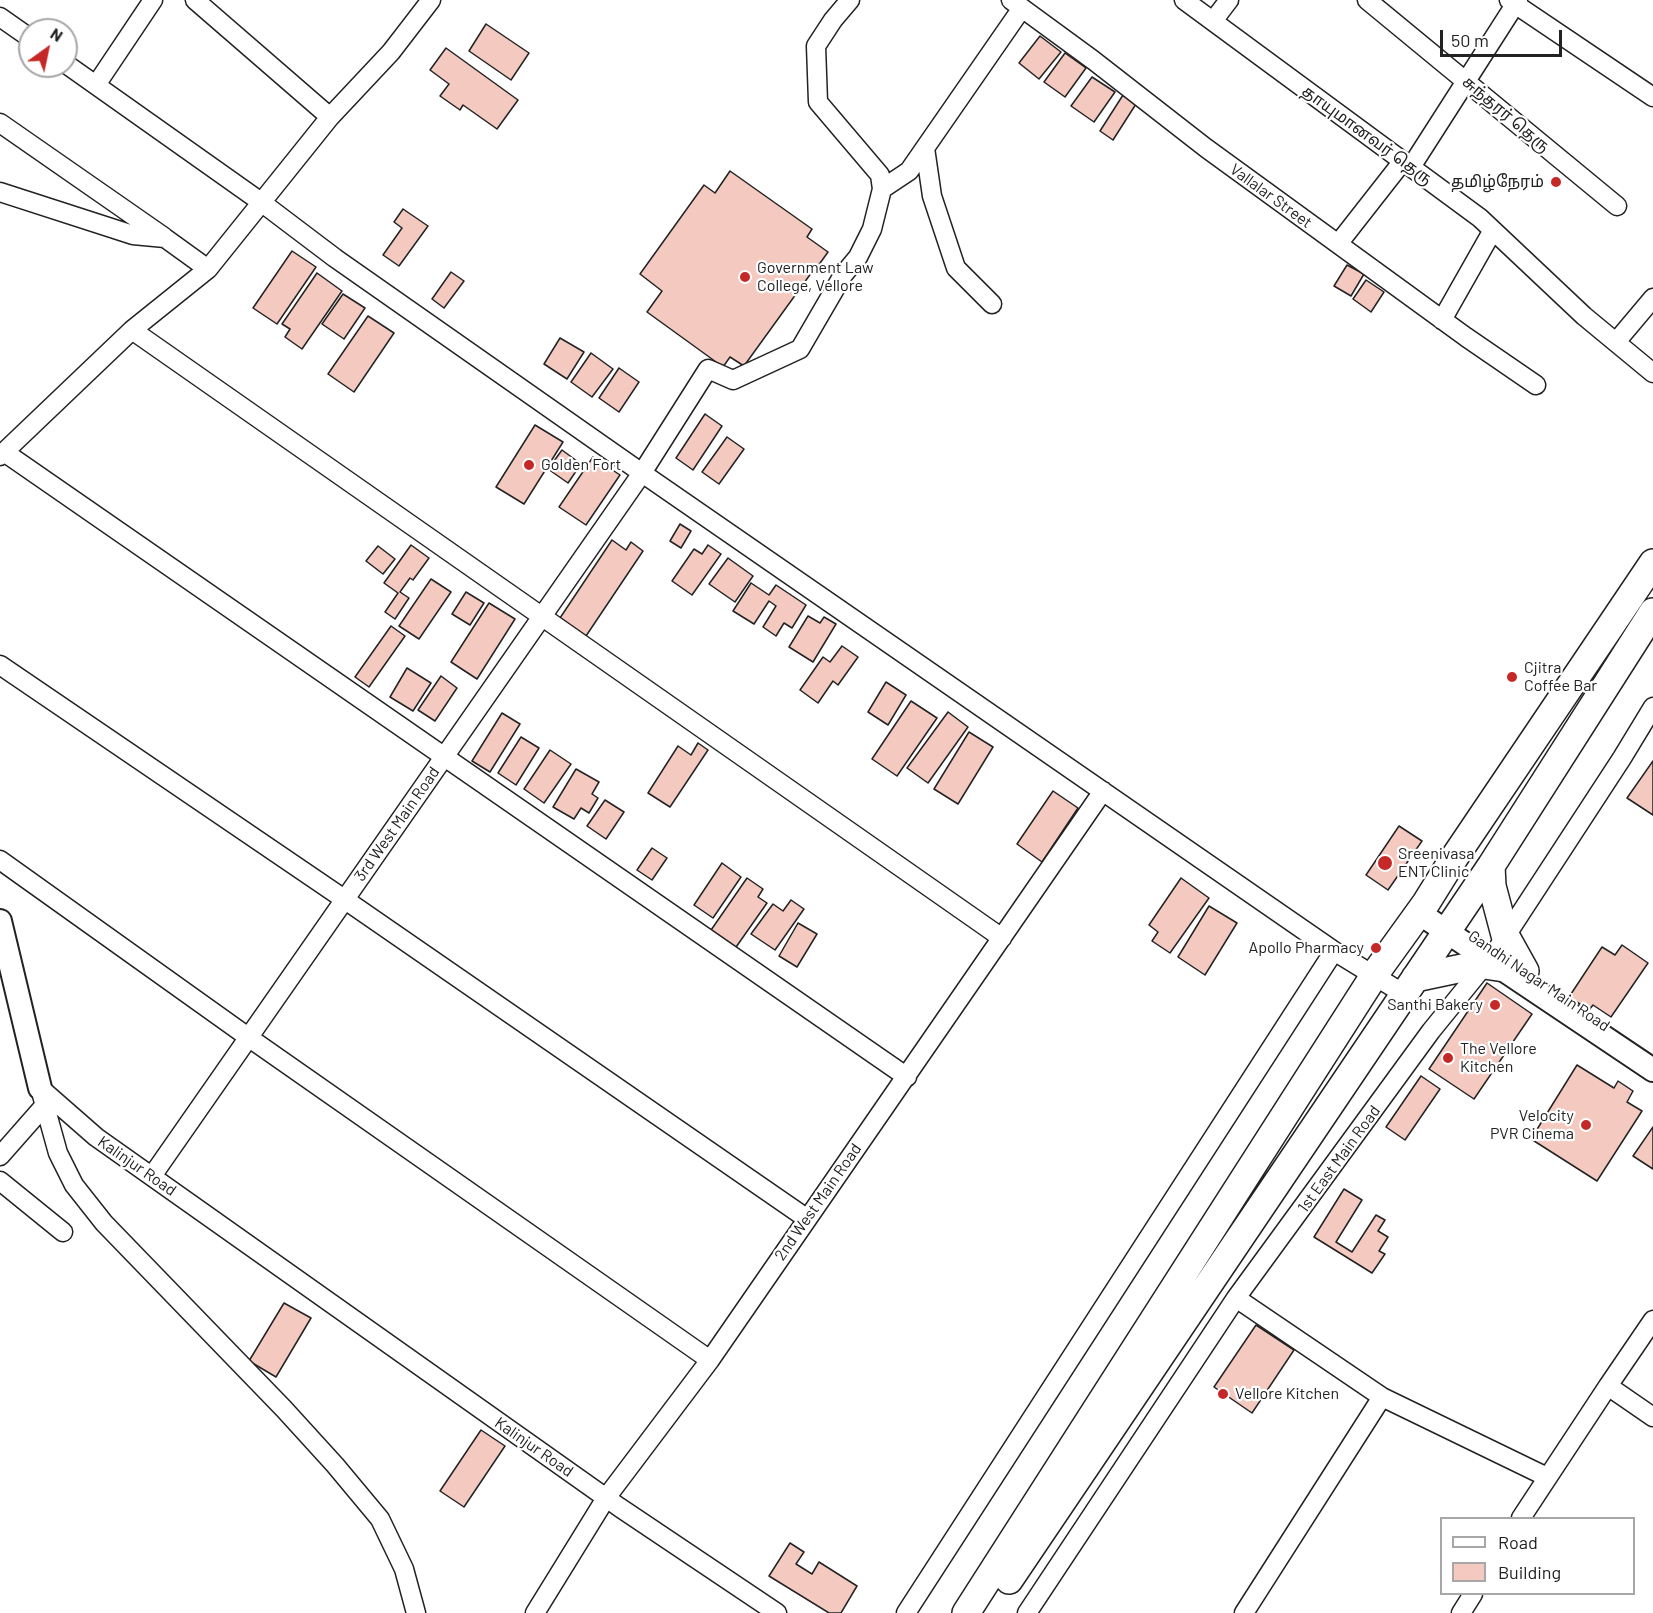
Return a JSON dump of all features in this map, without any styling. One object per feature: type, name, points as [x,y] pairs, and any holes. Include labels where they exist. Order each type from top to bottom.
[{"type":"highway","points":[[966,1613],[1374,977],[1423,908],[1454,858],[1653,563]]},
{"type":"highway","points":[[986,1613],[1491,866],[1653,612]]},
{"type":"highway","points":[[1409,986],[1500,958],[1491,866]]},
{"type":"main road","name":"Gandhi Nagar Main Road","points":[[1423,908],[1653,1059]]},
{"type":"main road","points":[[0,921],[43,1097]]},
{"type":"main road","points":[[1500,958],[1653,1070]]},
{"type":"street","points":[[96,85],[153,0]]},
{"type":"street","points":[[195,0],[330,117]]},
{"type":"street","points":[[430,0],[391,52],[330,117],[208,269],[132,330],[2,454],[907,1077]]},
{"type":"street","points":[[850,0],[832,20],[816,45],[818,102],[880,175],[882,189],[909,171],[926,148],[1016,4]]},
{"type":"street","name":"தாயுமானவர் தெரு","points":[[1184,0],[1480,218],[1584,316],[1653,373]]},
{"type":"street","points":[[1213,21],[1229,0]]},
{"type":"street","name":"சுந்தரர் தெரு","points":[[1367,0],[1617,206]]},
{"type":"street","points":[[1338,244],[1407,164],[1466,80],[1514,1],[1653,97]]},
{"type":"street","name":"Vallalar Street","points":[[1016,4],[1093,60],[1206,148],[1442,320],[1536,385]]},
{"type":"street","points":[[0,17],[18,30]]},
{"type":"street","points":[[78,72],[261,202],[335,258],[642,473],[1334,951],[1374,977],[1409,986]]},
{"type":"street","points":[[0,123],[208,269]]},
{"type":"street","points":[[926,148],[932,196],[956,268],[992,304]]},
{"type":"street","name":"3rd West Main Road","points":[[152,1176],[642,473],[708,369],[733,380],[800,349],[843,275],[858,257],[872,229],[882,189]]},
{"type":"street","points":[[0,192],[133,235],[165,237]]},
{"type":"street","points":[[1442,320],[1493,230]]},
{"type":"street","points":[[1616,342],[1653,298]]},
{"type":"street","points":[[132,330],[1002,938]]},
{"type":"street","points":[[0,666],[344,899],[806,1218]]},
{"type":"street","name":"1st East Main Road","points":[[1027,1613],[1236,1298],[1431,1031],[1500,958],[1653,706]]},
{"type":"street","name":"2nd West Main Road","points":[[535,1613],[606,1498],[710,1360],[1103,791]]},
{"type":"street","points":[[0,860],[248,1037],[710,1360]]},
{"type":"street","points":[[906,1613],[1334,951]]},
{"type":"street","points":[[0,1156],[43,1097]]},
{"type":"street","points":[[43,1097],[58,1153],[74,1185],[104,1223],[284,1409],[380,1519],[404,1569],[416,1613]]},
{"type":"street","name":"Kalinjur Road","points":[[43,1097],[96,1137],[606,1498],[777,1613]]},
{"type":"street","points":[[0,1181],[63,1232]]},
{"type":"street","points":[[1236,1298],[1382,1397],[1547,1477]]},
{"type":"street","points":[[1522,1517],[1653,1320]]},
{"type":"street","points":[[1608,1386],[1653,1417]]},
{"type":"street","points":[[1244,1613],[1382,1397]]},
{"type":"street","points":[[1461,1613],[1472,1595]]},
{"type":"building","points":[[486,24],[529,53],[511,80],[469,51]]},
{"type":"building","points":[[1040,36],[1061,52],[1039,79],[1019,63]]},
{"type":"building","points":[[446,48],[518,100],[497,129],[463,105],[460,110],[440,96],[449,84],[430,70]]},
{"type":"building","points":[[1065,53],[1086,68],[1065,97],[1044,82]]},
{"type":"building","points":[[1092,77],[1115,92],[1094,122],[1071,106]]},
{"type":"building","points":[[1123,95],[1136,104],[1113,140],[1100,131]]},
{"type":"building","points":[[730,171],[812,229],[807,237],[828,252],[744,366],[730,357],[723,367],[647,312],[662,291],[640,274],[704,185],[715,193]]},
{"type":"building","points":[[403,209],[428,226],[399,266],[383,255],[402,228],[394,222]]},
{"type":"building","points":[[292,251],[316,267],[277,324],[253,308]]},
{"type":"building","points":[[1347,265],[1364,274],[1351,296],[1334,286]]},
{"type":"building","points":[[451,272],[464,281],[444,308],[432,299]]},
{"type":"building","points":[[317,273],[342,291],[302,349],[285,337],[290,329],[282,324]]},
{"type":"building","points":[[1366,280],[1384,292],[1371,312],[1353,299]]},
{"type":"building","points":[[343,294],[365,308],[344,339],[322,324]]},
{"type":"building","points":[[368,316],[394,333],[354,392],[328,374]]},
{"type":"building","points":[[560,338],[584,352],[567,379],[544,364]]},
{"type":"building","points":[[591,353],[613,369],[592,397],[571,382]]},
{"type":"building","points":[[619,368],[639,382],[619,412],[599,398]]},
{"type":"building","points":[[705,414],[722,426],[693,470],[676,458]]},
{"type":"building","name":"Golden Fort","points":[[535,425],[563,442],[524,504],[496,487]]},
{"type":"building","points":[[727,437],[744,449],[719,484],[702,472]]},
{"type":"building","points":[[562,450],[581,464],[568,483],[548,469]]},
{"type":"building","points":[[593,457],[620,475],[586,525],[559,507]]},
{"type":"building","points":[[680,524],[691,531],[681,548],[670,541]]},
{"type":"building","points":[[612,540],[626,550],[631,542],[643,551],[586,636],[560,618]]},
{"type":"building","points":[[411,545],[429,558],[413,580],[410,578],[400,592],[409,598],[395,619],[385,612],[398,593],[384,583]]},
{"type":"building","points":[[708,545],[721,554],[692,595],[672,581],[694,549],[702,554]]},
{"type":"building","points":[[378,546],[395,559],[383,574],[366,561]]},
{"type":"building","points":[[728,558],[753,576],[735,602],[709,584]]},
{"type":"building","points":[[431,579],[451,592],[419,639],[399,626]]},
{"type":"building","points":[[751,583],[769,595],[776,585],[806,605],[792,628],[784,623],[776,636],[763,627],[776,606],[769,601],[754,624],[733,611]]},
{"type":"building","points":[[466,592],[484,603],[470,625],[452,614]]},
{"type":"building","points":[[489,603],[515,619],[477,679],[451,662]]},
{"type":"building","points":[[808,616],[820,623],[824,617],[836,624],[813,662],[789,647]]},
{"type":"building","points":[[391,626],[405,636],[369,687],[355,677]]},
{"type":"building","points":[[842,646],[858,657],[838,685],[833,681],[818,703],[800,690],[823,657],[830,662]]},
{"type":"building","points":[[407,668],[431,683],[413,711],[390,697]]},
{"type":"building","points":[[441,676],[457,688],[435,721],[418,710]]},
{"type":"building","points":[[886,682],[906,695],[888,725],[868,712]]},
{"type":"building","points":[[911,701],[937,718],[897,776],[872,759]]},
{"type":"building","points":[[948,712],[968,727],[928,783],[907,768]]},
{"type":"building","points":[[502,713],[520,724],[490,772],[472,761]]},
{"type":"building","points":[[969,732],[993,747],[958,804],[934,789]]},
{"type":"building","points":[[521,737],[539,748],[516,785],[498,773]]},
{"type":"building","points":[[698,743],[708,750],[670,807],[648,793],[678,746],[691,755]]},
{"type":"building","points":[[550,750],[571,764],[544,803],[524,789]]},
{"type":"building","points":[[1653,761],[1653,815],[1627,798]]},
{"type":"building","points":[[576,769],[599,782],[592,794],[598,798],[589,813],[581,808],[574,819],[553,807]]},
{"type":"building","points":[[1053,791],[1078,808],[1042,862],[1017,844]]},
{"type":"building","points":[[605,800],[624,812],[606,839],[587,826]]},
{"type":"building","points":[[1399,826],[1422,841],[1388,890],[1366,875]]},
{"type":"building","points":[[652,848],[667,858],[652,880],[637,870]]},
{"type":"building","points":[[722,863],[741,877],[713,918],[694,905]]},
{"type":"building","points":[[747,878],[763,889],[758,897],[767,903],[734,950],[709,933]]},
{"type":"building","points":[[1181,878],[1209,898],[1170,953],[1152,941],[1158,932],[1149,925]]},
{"type":"building","points":[[791,900],[804,909],[775,950],[751,934],[773,904],[783,911]]},
{"type":"building","points":[[1209,906],[1237,923],[1205,975],[1178,957]]},
{"type":"building","points":[[798,923],[817,934],[797,967],[779,956]]},
{"type":"building","points":[[1622,945],[1648,963],[1611,1017],[1593,1005],[1589,1010],[1569,997],[1602,947],[1615,955]]},
{"type":"building","points":[[1487,983],[1532,1014],[1474,1099],[1429,1069]]},
{"type":"building","name":"Velocity PVR Cinema","points":[[1577,1065],[1614,1088],[1618,1081],[1633,1091],[1627,1102],[1642,1111],[1597,1181],[1531,1139]]},
{"type":"building","points":[[1421,1076],[1440,1089],[1405,1140],[1386,1127]]},
{"type":"building","points":[[1653,1127],[1653,1169],[1633,1156]]},
{"type":"building","points":[[1344,1189],[1362,1200],[1336,1242],[1352,1252],[1376,1215],[1385,1220],[1378,1231],[1388,1237],[1379,1251],[1385,1254],[1372,1273],[1314,1237]]},
{"type":"building","points":[[284,1303],[311,1318],[276,1377],[249,1361]]},
{"type":"building","points":[[1256,1325],[1294,1350],[1252,1413],[1214,1387]]},
{"type":"building","points":[[481,1430],[505,1446],[464,1507],[440,1491]]},
{"type":"building","points":[[790,1543],[804,1552],[796,1564],[812,1574],[819,1562],[857,1586],[841,1613],[829,1613],[769,1576]]},
{"type":"place","name":"தமிழ்நேரம்","points":[[1556,182]]},
{"type":"place","name":"Government Law College, Vellore","points":[[745,277]]},
{"type":"place","name":"Golden Fort","points":[[529,465]]},
{"type":"place","name":"Cjitra Coffee Bar","points":[[1512,677]]},
{"type":"place","name":"Sreenivasa ENT Clinic","points":[[1385,863]]},
{"type":"place","name":"Apollo Pharmacy","points":[[1376,948]]},
{"type":"place","name":"Santhi Bakery","points":[[1495,1005]]},
{"type":"place","name":"The Vellore Kitchen","points":[[1448,1058]]},
{"type":"place","name":"Velocity PVR Cinema","points":[[1586,1125]]},
{"type":"place","name":"Vellore Kitchen","points":[[1223,1394]]}]
